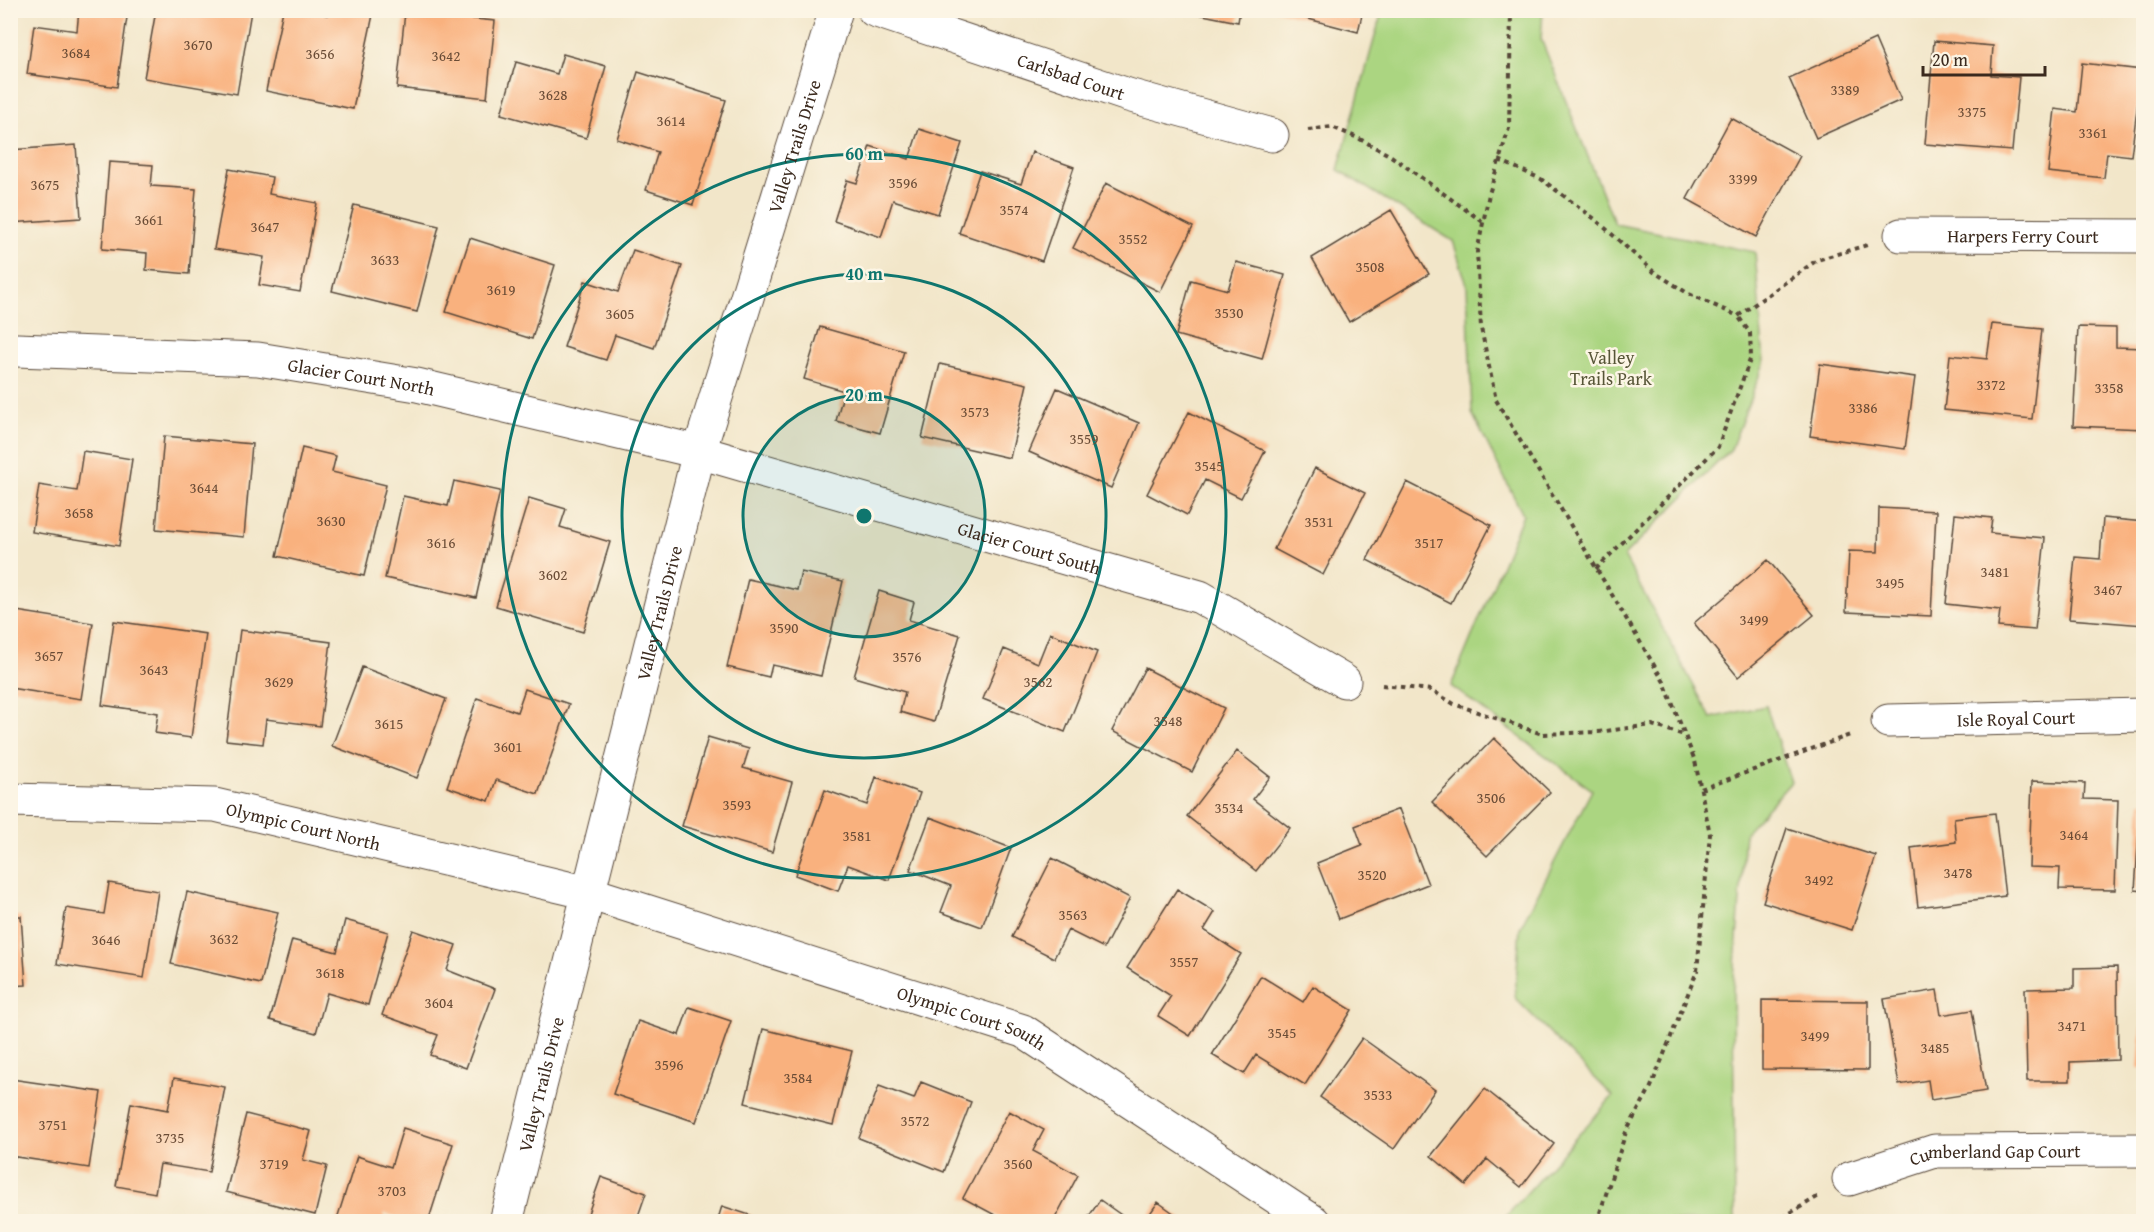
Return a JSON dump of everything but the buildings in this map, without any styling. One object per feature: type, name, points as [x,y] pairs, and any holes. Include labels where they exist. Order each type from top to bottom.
[{"type":"street","name":"Valley Trails Drive","points":[[506,1221],[699,452],[836,10]]},
{"type":"street","name":"Carlsbad Court","points":[[874,10],[1128,94],[1272,135]]},
{"type":"street","name":"Harpers Ferry Court","points":[[1901,235],[2144,236]]},
{"type":"street","name":"Glacier Court North","points":[[17,350],[258,359],[417,385],[699,452]]},
{"type":"street","name":"Glacier Court South","points":[[699,452],[1200,597],[1344,681]]},
{"type":"street","name":"Isle Royal Court","points":[[1888,721],[2144,716]]},
{"type":"street","name":"Olympic Court North","points":[[10,800],[215,806],[589,893]]},
{"type":"street","name":"Olympic Court South","points":[[589,893],[1023,1031],[1314,1221]]},
{"type":"street","name":"Cumberland Gap Court","points":[[1849,1179],[1935,1150],[2144,1150]]},
{"type":"path","points":[[1510,10],[1509,128],[1477,252],[1481,328],[1496,400],[1664,682],[1695,761],[1710,834],[1698,971],[1651,1087],[1626,1132],[1597,1221]]},
{"type":"path","points":[[1272,135],[1332,127],[1391,156],[1483,222]]},
{"type":"path","points":[[1499,160],[1541,179],[1595,219],[1654,272],[1689,294],[1738,316],[1750,333],[1751,357],[1718,447],[1596,569]]},
{"type":"path","points":[[1738,316],[1817,260],[1901,235]]},
{"type":"path","points":[[1344,681],[1431,690],[1454,704],[1542,734],[1598,732],[1652,725],[1685,735]]},
{"type":"path","points":[[1701,789],[1888,721]]},
{"type":"path","points":[[1775,1221],[1849,1179]]},
{"type":"green space","name":"Valley Trails Park","points":[[1382,11],[1543,11],[1541,39],[1615,224],[1755,252],[1764,363],[1731,449],[1624,556],[1711,718],[1766,706],[1791,782],[1745,833],[1733,991],[1735,1221],[1502,1221],[1613,1096],[1515,998],[1520,928],[1592,790],[1451,686],[1523,515],[1472,413],[1467,285],[1453,241],[1338,170]]}]
